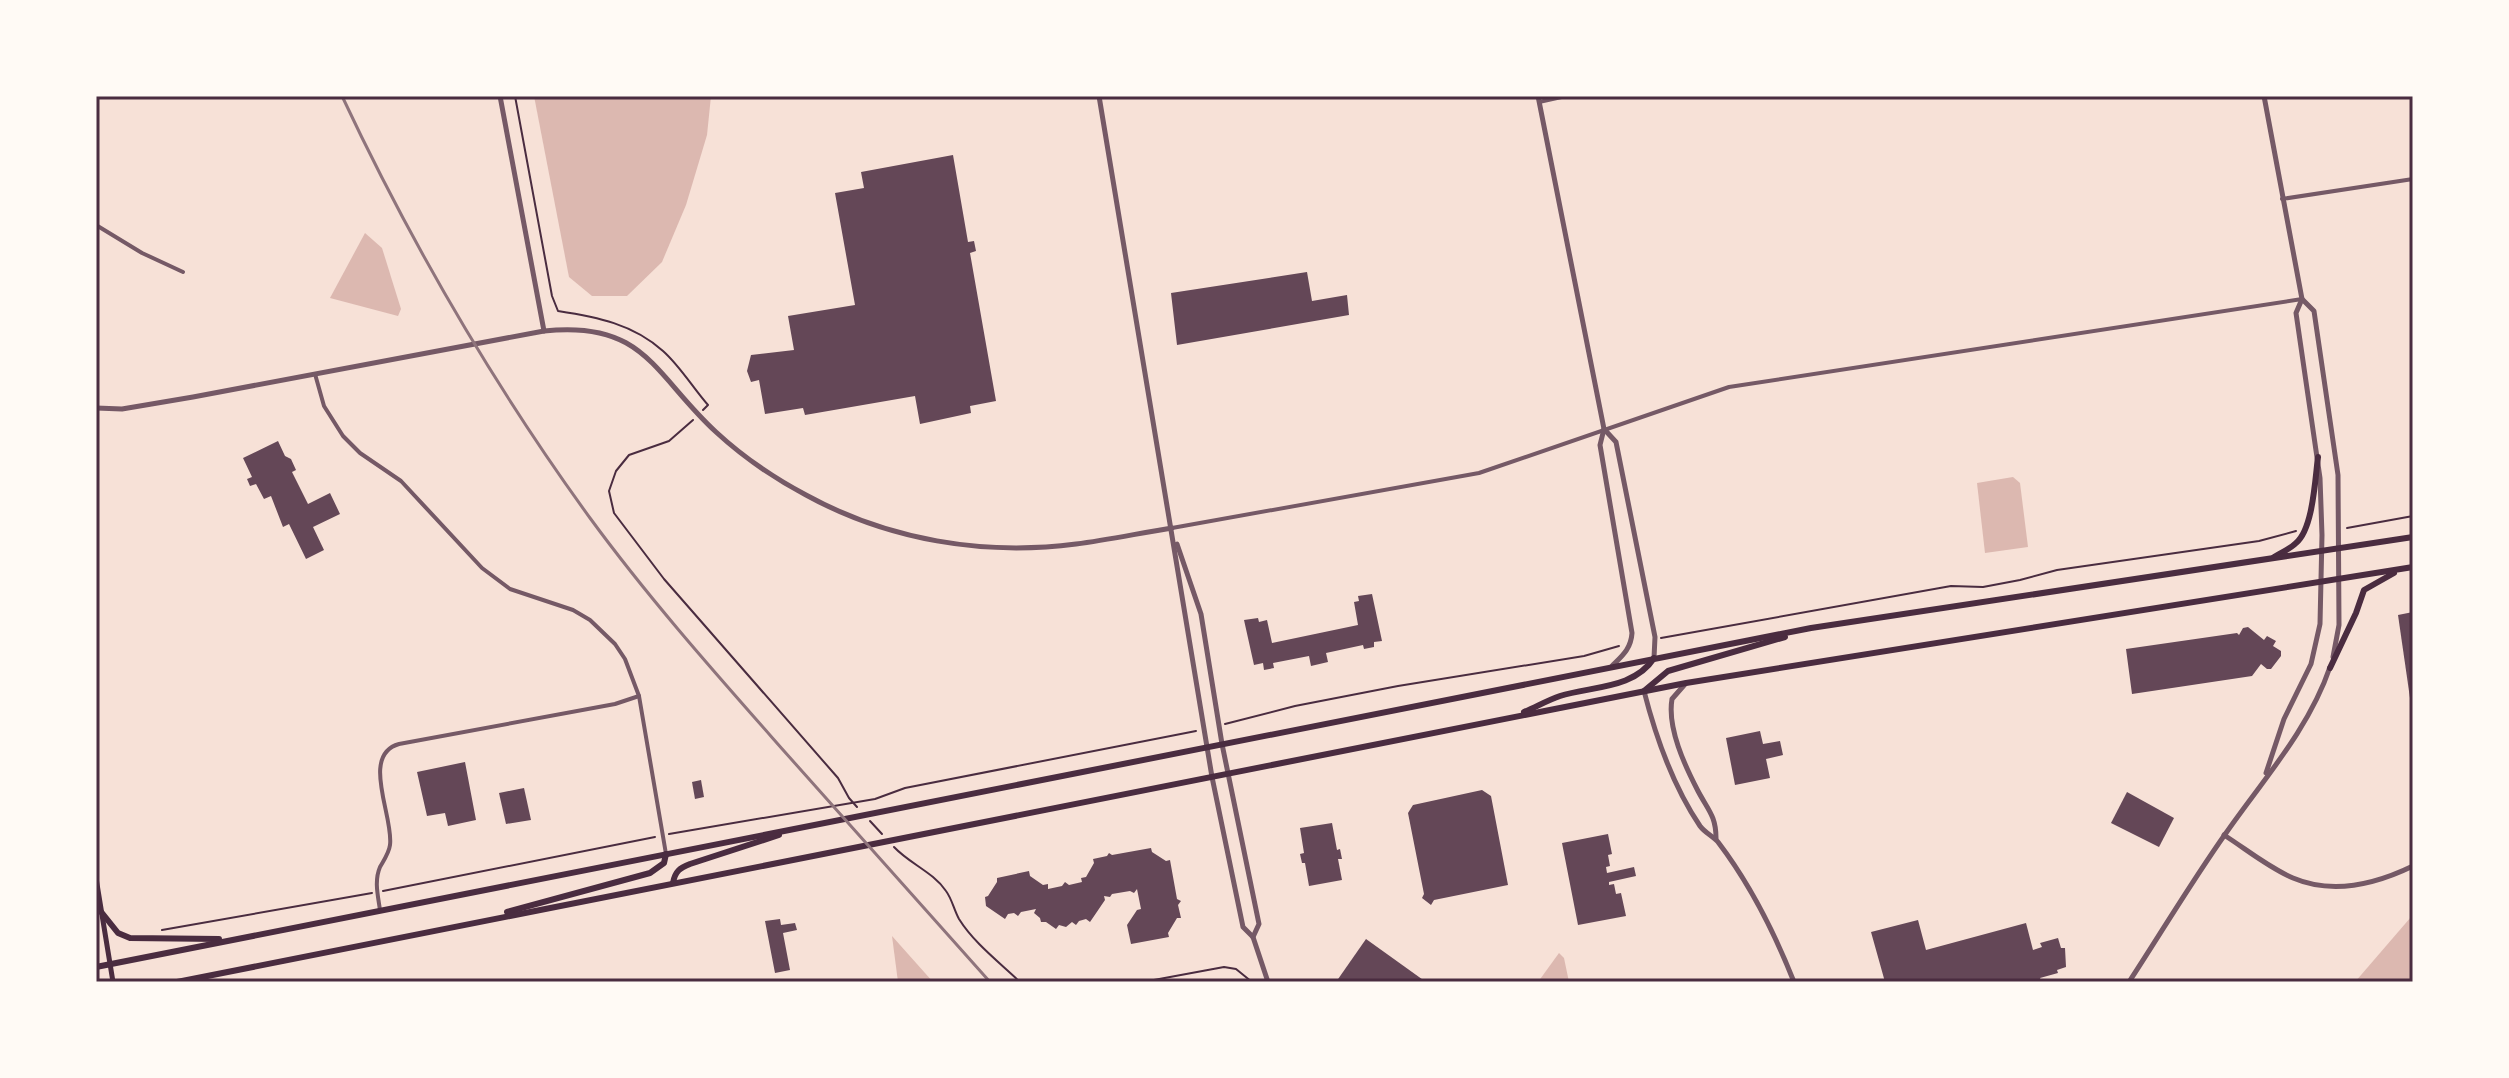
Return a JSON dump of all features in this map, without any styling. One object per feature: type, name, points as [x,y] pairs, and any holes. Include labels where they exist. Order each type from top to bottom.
[{"type":"highway","points":[[2271,559],[2298,542],[2304,533],[2318,457]]},
{"type":"highway","points":[[96,967],[1811,628],[2413,537]]},
{"type":"highway","points":[[177,982],[1686,683],[2413,567]]},
{"type":"highway","points":[[2330,668],[2364,590],[2401,569]]},
{"type":"highway","points":[[1644,691],[1668,671],[1811,628]]},
{"type":"highway","points":[[1514,717],[1560,697],[1633,678],[1647,668],[1654,658]]},
{"type":"highway","points":[[673,883],[679,868],[809,826]]},
{"type":"highway","points":[[473,922],[650,873],[664,863],[666,854]]},
{"type":"highway","points":[[102,913],[118,933],[130,938],[234,939]]},
{"type":"main road","points":[[96,878],[113,982]]},
{"type":"street","points":[[500,96],[544,331]]},
{"type":"street","points":[[1099,96],[1212,777],[1243,927],[1253,937],[1268,982]]},
{"type":"street","points":[[1566,96],[1538,99],[1604,429],[1600,445],[1632,633],[1625,654],[1612,666]]},
{"type":"street","points":[[2129,982],[2224,835],[2313,709],[2330,668],[2339,625],[2336,454],[2314,311],[2302,299],[2264,96]]},
{"type":"street","points":[[2282,199],[2413,179]]},
{"type":"street","points":[[96,225],[142,253],[183,272]]},
{"type":"street","points":[[96,408],[122,409],[544,331],[577,329],[606,334],[635,346],[657,365],[715,431],[753,462],[807,495],[864,522],[920,538],[974,546],[1026,548],[1078,544],[1479,473],[1729,387],[2302,299]]},
{"type":"street","points":[[2263,781],[2284,719],[2311,664],[2320,624],[2322,551],[2318,457],[2296,313],[2302,299]]},
{"type":"street","points":[[315,374],[324,406],[350,444],[401,481],[471,558],[496,580],[525,595],[573,610],[603,632],[625,659],[639,696],[666,854]]},
{"type":"street","points":[[1604,429],[1616,442],[1654,639],[1654,658]]},
{"type":"street","points":[[1172,528],[1201,614],[1222,744],[1259,924],[1253,937]]},
{"type":"street","points":[[1686,683],[1672,699],[1673,725],[1699,793],[1716,820],[1716,839]]},
{"type":"street","points":[[1644,691],[1672,775],[1702,830],[1716,839],[1757,904],[1794,982]]},
{"type":"street","points":[[380,910],[378,873],[391,843],[380,769],[382,756],[388,748],[615,704],[639,696]]},
{"type":"street","points":[[2224,835],[2292,878],[2320,886],[2347,887],[2389,878],[2413,866]]},
{"type":"path","points":[[515,96],[552,296],[558,311],[597,317],[633,330],[664,352],[708,405],[669,441],[629,455],[616,471],[609,491],[614,513],[664,579],[838,778],[858,808]]},
{"type":"path","points":[[2355,525],[2413,516]]},
{"type":"path","points":[[1654,639],[1951,586],[1983,587],[2057,570],[2259,541],[2298,531]]},
{"type":"path","points":[[1544,662],[1630,644]]},
{"type":"path","points":[[160,930],[377,892],[755,818],[784,816],[875,799]]},
{"type":"path","points":[[867,818],[885,837]]},
{"type":"path","points":[[894,847],[903,857],[929,873],[946,891],[959,919],[975,939],[1020,982]]},
{"type":"path","points":[[1143,982],[1224,967],[1236,969],[1252,982]]},
{"type":"shaded area","points":[[534,96],[711,96],[707,135],[686,205],[662,262],[627,296],[592,296],[569,277]]},
{"type":"shaded area","points":[[365,233],[382,248],[401,309],[398,316],[330,298]]},
{"type":"shaded area","points":[[2013,477],[2020,483],[2028,547],[1985,553],[1977,483]]},
{"type":"shaded area","points":[[2411,917],[2413,982],[2355,982]]},
{"type":"shaded area","points":[[892,936],[933,982],[898,982]]},
{"type":"shaded area","points":[[1559,953],[1564,958],[1569,982],[1538,982]]},
{"type":"building","points":[[953,155],[968,242],[974,241],[976,251],[970,253],[996,401],[970,406],[971,413],[920,424],[915,396],[805,415],[803,408],[765,414],[759,380],[751,382],[747,371],[751,355],[794,350],[788,316],[855,305],[835,193],[864,188],[861,172]]},
{"type":"building","points":[[1307,272],[1312,301],[1347,295],[1349,315],[1177,345],[1171,293]]},
{"type":"building","points":[[278,441],[285,456],[291,459],[296,470],[292,472],[308,504],[330,493],[340,514],[313,527],[324,550],[306,559],[289,524],[283,527],[271,496],[264,499],[256,484],[250,486],[247,479],[252,477],[243,458]]},
{"type":"building","points":[[1372,594],[1382,641],[1374,642],[1374,647],[1364,649],[1363,645],[1326,653],[1328,662],[1311,666],[1309,656],[1273,663],[1274,668],[1264,670],[1263,663],[1254,665],[1244,620],[1267,620],[1272,643],[1358,625],[1354,602],[1359,601],[1358,596]]},
{"type":"building","points":[[2413,612],[2413,704],[2411,705],[2398,615]]},
{"type":"building","points":[[2248,627],[2264,640],[2267,636],[2276,641],[2273,646],[2281,651],[2281,656],[2271,669],[2261,664],[2252,676],[2132,694],[2126,649],[2239,635],[2243,628]]},
{"type":"building","points":[[1760,731],[1763,744],[1780,741],[1783,755],[1766,759],[1770,778],[1735,785],[1726,738]]},
{"type":"building","points":[[465,762],[476,820],[448,826],[445,813],[427,816],[417,772]]},
{"type":"building","points":[[701,780],[704,797],[695,799],[692,782]]},
{"type":"building","points":[[524,788],[531,820],[506,824],[499,793]]},
{"type":"building","points":[[1482,790],[1491,796],[1508,885],[1434,900],[1431,905],[1422,898],[1424,894],[1408,813],[1413,805]]},
{"type":"building","points":[[2127,792],[2174,818],[2159,847],[2111,823]]},
{"type":"building","points":[[1332,823],[1337,850],[1340,849],[1342,859],[1338,859],[1342,880],[1309,886],[1300,854],[1304,853],[1300,828]]},
{"type":"building","points":[[1608,834],[1612,854],[1608,855],[1610,866],[1606,867],[1607,873],[1634,867],[1636,876],[1609,882],[1609,885],[1614,884],[1616,894],[1621,893],[1626,916],[1578,925],[1562,843]]},
{"type":"building","points":[[1151,848],[1166,861],[1170,860],[1177,899],[1181,901],[1178,905],[1181,918],[1177,918],[1168,933],[1169,937],[1131,944],[1127,925],[1141,909],[1137,889],[1134,893],[1104,896],[1105,900],[1090,922],[1086,919],[1076,925],[1072,922],[1066,927],[1059,925],[1056,929],[1041,922],[1034,913],[1036,909],[1021,912],[1018,916],[1008,914],[1005,919],[986,906],[985,897],[997,878],[1029,871],[1030,876],[1043,885],[1048,884],[1048,889],[1062,886],[1065,882],[1069,885],[1082,882],[1081,878],[1086,877],[1094,863],[1093,859],[1109,853]]},
{"type":"building","points":[[780,919],[781,925],[795,923],[797,930],[783,933],[790,970],[775,973],[765,921]]},
{"type":"building","points":[[1918,920],[1926,950],[2026,923],[2033,950],[2042,947],[2040,943],[2058,938],[2061,948],[2065,948],[2066,967],[2057,970],[2058,973],[2040,978],[2042,982],[1885,982],[1871,932]]},
{"type":"building","points":[[1366,939],[1426,982],[1336,982]]},
{"type":"railway","points":[[342,96],[396,206],[456,313],[521,417],[590,518],[709,666],[990,982]]}]
